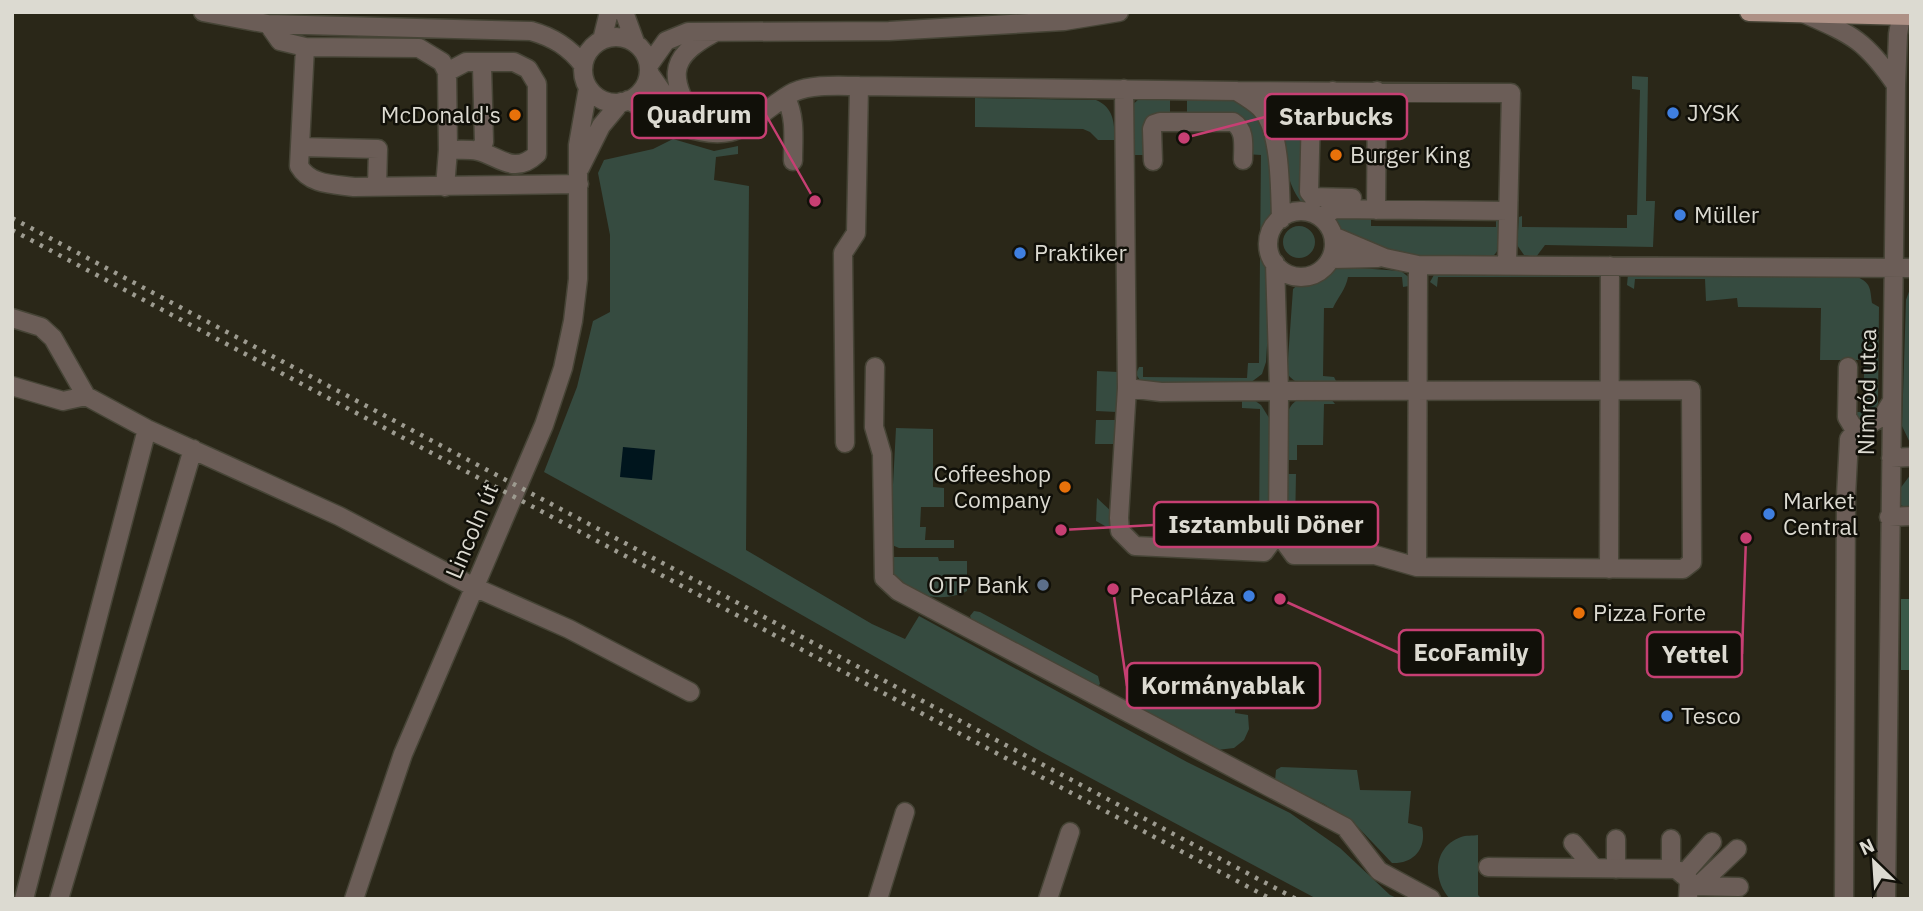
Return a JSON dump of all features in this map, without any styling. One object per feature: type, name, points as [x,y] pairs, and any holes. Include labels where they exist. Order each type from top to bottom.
[{"type":"main road","points":[[1749,12],[1904,16]]},
{"type":"street","points":[[203,12],[268,24],[531,31],[552,37],[570,50],[583,65]]},
{"type":"street","points":[[602,40],[608,12]]},
{"type":"street","points":[[624,12],[635,42],[646,56],[649,69],[670,103],[699,130]]},
{"type":"street","points":[[635,42],[619,37],[602,40],[593,46],[583,65],[584,80],[597,97],[608,102],[624,101],[638,94],[645,85],[649,69],[661,46],[676,35],[688,32],[889,30],[1063,21],[1119,12]]},
{"type":"street","points":[[1805,14],[1847,32],[1861,42],[1880,61],[1896,85],[1911,62]]},
{"type":"street","name":"Nimród utca","points":[[1886,899],[1892,401],[1903,268],[1896,85],[1904,16]]},
{"type":"street","points":[[268,24],[280,41],[305,47],[419,48],[442,62],[447,72],[449,150],[446,187]]},
{"type":"street","points":[[699,130],[681,98],[676,83],[678,65],[684,53],[698,41],[716,32]]},
{"type":"street","points":[[305,47],[299,166],[304,175],[318,182],[354,187],[446,187],[579,178]]},
{"type":"street","points":[[447,72],[466,62],[514,62],[528,69],[537,84],[537,154],[531,159],[522,163],[504,163],[479,151],[449,150]]},
{"type":"street","points":[[478,62],[482,66],[484,142],[479,151]]},
{"type":"street","points":[[624,101],[677,125],[730,132],[794,92],[814,88],[859,86],[1511,93],[1507,264]]},
{"type":"street","points":[[845,443],[843,253],[856,233],[859,86]]},
{"type":"street","name":"Lincoln út","points":[[354,899],[403,754],[544,425],[563,368],[578,279],[578,145],[588,88]]},
{"type":"street","points":[[1124,89],[1127,388],[1119,518],[1120,531],[1135,546],[1264,552],[1278,533],[1278,316],[1270,233],[1276,223],[1289,213],[1300,211],[1311,212],[1329,225],[1334,247],[1331,259],[1324,268],[1304,277],[1293,276],[1275,263]]},
{"type":"street","points":[[1237,91],[1264,111],[1274,137],[1280,174],[1281,219]]},
{"type":"street","points":[[1333,91],[1320,98],[1311,112],[1309,192],[1313,197],[1376,204],[1508,211]]},
{"type":"street","points":[[1376,204],[1377,91]]},
{"type":"street","points":[[786,98],[792,110],[793,160]]},
{"type":"street","name":"Lincoln út","points":[[579,178],[600,126],[624,101]]},
{"type":"street","points":[[1153,161],[1152,129],[1154,124],[1160,122],[1233,122],[1239,125],[1243,133],[1243,160]]},
{"type":"street","points":[[300,147],[378,149],[377,187]]},
{"type":"street","points":[[1280,174],[1300,211]]},
{"type":"street","points":[[1321,217],[1335,209],[1376,204]]},
{"type":"street","points":[[1333,236],[1385,258],[1418,265],[1903,268]]},
{"type":"street","points":[[1331,259],[1385,258]]},
{"type":"street","points":[[1417,567],[1418,265]]},
{"type":"street","points":[[1609,569],[1610,266]]},
{"type":"street","points":[[1278,316],[1293,276]]},
{"type":"street","points":[[12,318],[41,327],[53,338],[86,396],[148,429],[339,516],[474,587],[569,629],[690,692]]},
{"type":"street","points":[[875,367],[874,427],[882,454],[884,578],[898,590],[1345,827],[1379,871],[1431,899]]},
{"type":"street","points":[[1844,899],[1846,496],[1856,434],[1847,417],[1848,367]]},
{"type":"street","points":[[12,386],[63,401],[86,396]]},
{"type":"street","points":[[1127,388],[1161,392],[1691,390],[1692,562],[1683,569],[1417,567],[1375,555],[1294,555],[1278,533]]},
{"type":"street","points":[[1856,434],[1883,416],[1892,401]]},
{"type":"street","points":[[24,899],[148,429]]},
{"type":"street","points":[[59,899],[193,449]]},
{"type":"street","points":[[1891,458],[1911,457]]},
{"type":"street","points":[[1889,517],[1911,516]]},
{"type":"street","points":[[878,899],[905,812]]},
{"type":"street","points":[[1048,899],[1070,832]]},
{"type":"street","points":[[1616,839],[1616,869]]},
{"type":"street","points":[[1671,839],[1685,883]]},
{"type":"street","points":[[1685,883],[1712,842]]},
{"type":"street","points":[[1573,843],[1594,868]]},
{"type":"street","points":[[1685,883],[1737,849]]},
{"type":"street","points":[[1488,867],[1616,869],[1685,883],[1739,887]]},
{"type":"green space","points":[[1632,76],[1648,77],[1646,201],[1655,201],[1653,247],[1545,245],[1536,257],[1524,255],[1517,245],[1519,217],[1522,216],[1522,227],[1627,228],[1627,215],[1637,215],[1640,90],[1632,89]]},
{"type":"green space","points":[[1316,95],[1306,191],[1332,201],[1316,213],[1296,194],[1290,180],[1276,100]]},
{"type":"green space","points":[[975,98],[1096,100],[1110,111],[1115,140],[1098,140],[1083,129],[975,127]]},
{"type":"green space","points":[[1139,99],[1170,99],[1170,112],[1152,116],[1148,155],[1130,155],[1131,106]]},
{"type":"green space","points":[[1187,99],[1234,101],[1256,115],[1265,134],[1275,213],[1264,234],[1263,251],[1271,281],[1266,362],[1262,374],[1250,383],[1141,382],[1136,374],[1139,367],[1143,367],[1143,377],[1247,378],[1248,363],[1259,363],[1261,155],[1245,154],[1235,115],[1187,112]]},
{"type":"green space","points":[[673,139],[714,151],[738,146],[738,154],[716,157],[714,180],[749,186],[746,550],[872,624],[905,639],[919,616],[1187,762],[1290,813],[1340,848],[1390,895],[1399,899],[1317,899],[1042,752],[732,575],[544,472],[577,387],[593,321],[610,312],[610,235],[598,173],[604,160],[653,149]]},
{"type":"green space","points":[[1371,215],[1371,226],[1496,227],[1496,215],[1500,215],[1499,248],[1492,257],[1388,255],[1333,229],[1331,223],[1334,218]]},
{"type":"green space","points":[[1299,226],[1310,231],[1315,242],[1310,253],[1299,258],[1288,253],[1283,242],[1288,231]]},
{"type":"green space","points":[[1331,266],[1401,271],[1411,279],[1409,286],[1403,287],[1402,277],[1348,277],[1333,308],[1324,308],[1323,376],[1334,377],[1335,384],[1302,384],[1287,373],[1293,289],[1321,276]]},
{"type":"green space","points":[[1604,272],[1602,277],[1438,277],[1437,287],[1430,282],[1435,273]]},
{"type":"green space","points":[[1729,273],[1857,277],[1865,281],[1872,303],[1879,307],[1878,404],[1873,413],[1862,421],[1858,420],[1855,412],[1864,412],[1864,360],[1820,360],[1821,308],[1738,307],[1737,298],[1706,301],[1705,279],[1635,279],[1634,289],[1627,285],[1628,274]]},
{"type":"green space","points":[[1911,286],[1911,445],[1902,426],[1906,300]]},
{"type":"green space","points":[[1097,371],[1118,372],[1117,412],[1096,411]]},
{"type":"green space","points":[[1242,398],[1251,398],[1261,405],[1271,421],[1271,527],[1259,544],[1247,544],[1248,532],[1259,532],[1260,409],[1242,408]]},
{"type":"green space","points":[[1299,399],[1331,399],[1335,404],[1324,404],[1323,445],[1297,445],[1297,460],[1287,460],[1286,418],[1293,404]]},
{"type":"green space","points":[[1096,420],[1117,420],[1116,444],[1095,444]]},
{"type":"green space","points":[[896,428],[933,429],[933,487],[944,488],[944,507],[921,507],[920,527],[926,527],[925,540],[954,540],[954,548],[899,548],[890,541]]},
{"type":"green space","points":[[1287,474],[1296,474],[1295,528],[1286,528]]},
{"type":"green space","points":[[1911,474],[1911,509],[1900,505],[1899,490]]},
{"type":"green space","points":[[1097,498],[1113,513],[1114,531],[1096,521]]},
{"type":"green space","points":[[938,557],[939,561],[967,561],[967,591],[943,597],[918,593],[907,588],[892,570],[890,558]]},
{"type":"green space","points":[[1901,599],[1911,599],[1911,670],[1901,670]]},
{"type":"green space","points":[[974,611],[1098,676],[1100,684],[1097,687],[973,622],[970,616]]},
{"type":"green space","points":[[1139,690],[1186,690],[1186,694],[1236,695],[1235,713],[1248,715],[1249,729],[1244,740],[1234,748],[1217,750],[1132,708],[1131,701]]},
{"type":"green space","points":[[1281,767],[1357,770],[1360,790],[1411,791],[1408,823],[1422,827],[1421,848],[1407,861],[1392,863],[1355,824],[1324,804],[1275,781],[1276,770]]},
{"type":"green space","points":[[1478,835],[1478,895],[1482,899],[1450,899],[1440,883],[1440,856],[1452,842],[1463,836]]},
{"type":"water","points":[[623,447],[655,450],[652,480],[620,477]]},
{"type":"railway","points":[[12,218],[1296,899]]},
{"type":"railway","points":[[12,230],[1271,899]]},
{"type":"place","name":"JYSK","points":[[1673,113]]},
{"type":"place","name":"McDonald's","points":[[515,115]]},
{"type":"place","name":"Starbucks","points":[[1184,138]]},
{"type":"place","name":"Burger King","points":[[1336,155]]},
{"type":"place","name":"Quadrum","points":[[815,201]]},
{"type":"place","name":"Müller","points":[[1680,215]]},
{"type":"place","name":"Praktiker","points":[[1020,253]]},
{"type":"place","name":"Coffeeshop Company","points":[[1065,487]]},
{"type":"place","name":"Market Central","points":[[1769,514]]},
{"type":"place","name":"Isztambuli Döner","points":[[1061,530]]},
{"type":"place","name":"Yettel","points":[[1746,538]]},
{"type":"place","name":"OTP Bank","points":[[1043,585]]},
{"type":"place","name":"Kormányablak","points":[[1113,589]]},
{"type":"place","name":"PecaPláza","points":[[1249,596]]},
{"type":"place","name":"EcoFamily","points":[[1280,599]]},
{"type":"place","name":"Pizza Forte","points":[[1579,613]]},
{"type":"place","name":"Tesco","points":[[1667,716]]}]
